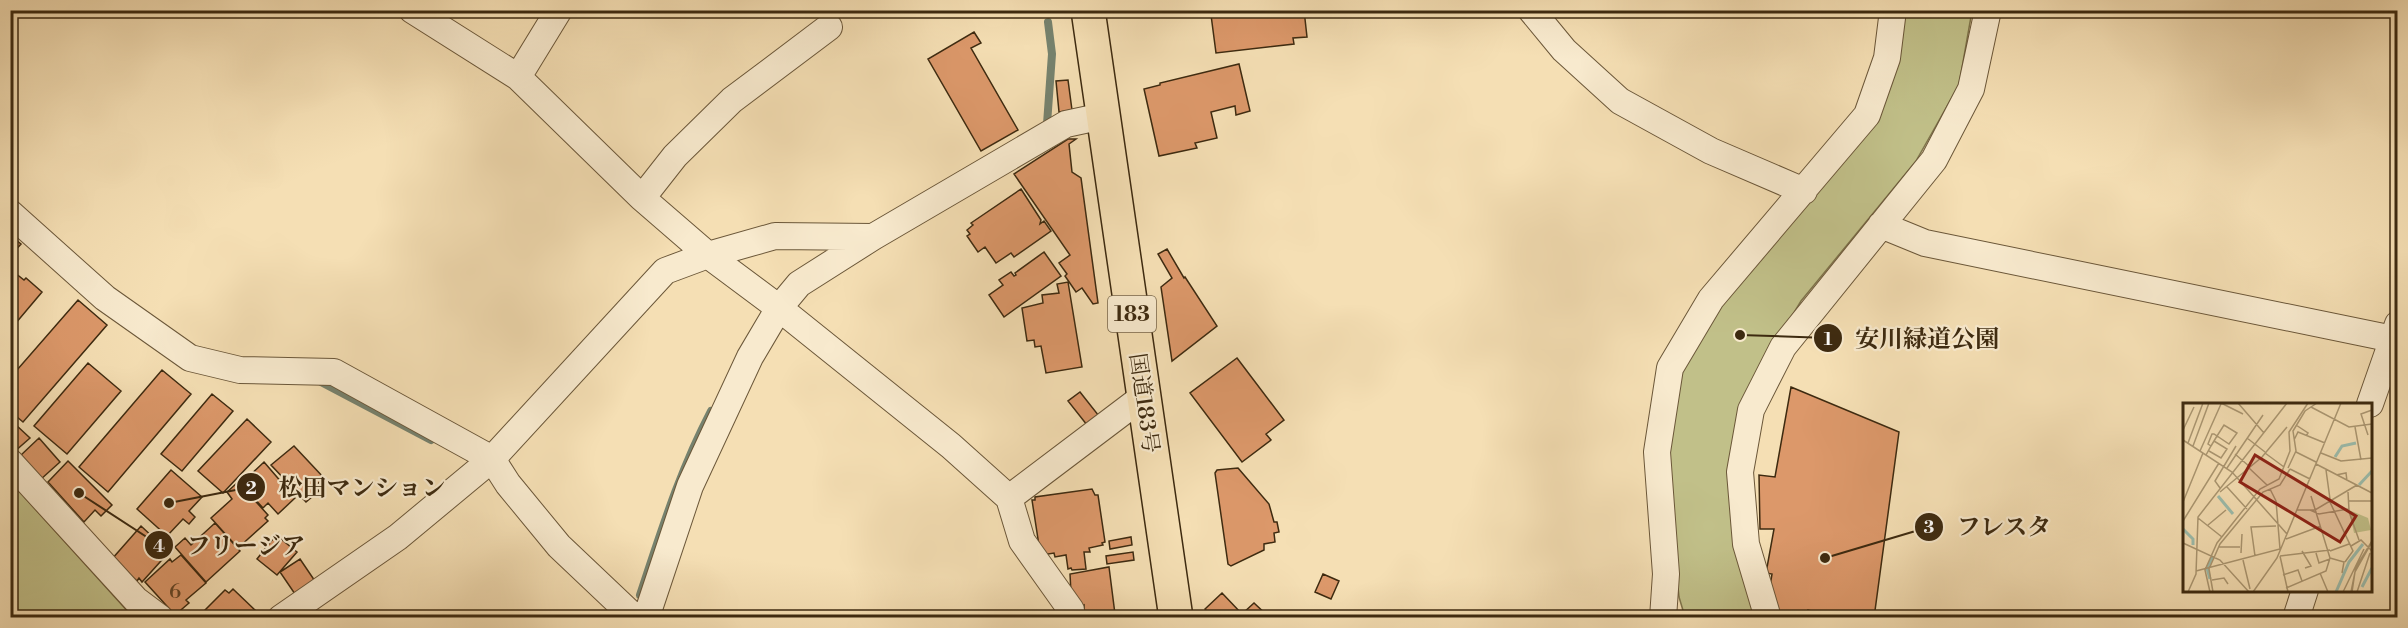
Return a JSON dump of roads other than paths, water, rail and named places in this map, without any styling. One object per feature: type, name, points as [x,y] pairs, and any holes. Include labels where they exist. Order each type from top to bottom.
[{"type":"highway","name":"国道183号","points":[[1088,10],[1176,618]]},
{"type":"street","points":[[412,10],[518,77],[642,198],[708,255],[779,308],[951,446],[1009,498],[1022,541],[1071,610]]},
{"type":"street","points":[[518,77],[559,10]]},
{"type":"street","points":[[1531,10],[1564,50],[1620,101],[1711,151],[1804,191]]},
{"type":"street","points":[[1664,618],[1666,574],[1657,452],[1670,368],[1711,299],[1867,115],[1887,58],[1893,10]]},
{"type":"street","points":[[1768,618],[1746,544],[1740,472],[1751,410],[1783,347],[1934,160],[1971,89],[1988,10]]},
{"type":"street","points":[[642,198],[675,156],[732,100],[829,27]]},
{"type":"street","points":[[646,618],[690,486],[750,357],[779,308],[798,284],[873,237],[1066,124],[1103,116]]},
{"type":"street","points":[[10,213],[105,298],[190,358],[240,370],[334,372],[492,459],[508,484],[559,546],[635,618]]},
{"type":"street","points":[[1881,225],[1925,243],[2393,347],[2371,403]]},
{"type":"street","points":[[281,618],[398,537],[492,459],[665,271],[708,255],[775,236],[873,237]]},
{"type":"street","points":[[1009,498],[1144,396]]},
{"type":"street","points":[[10,462],[136,600],[160,618]]},
{"type":"street","points":[[2296,618],[2305,592]]},
{"type":"waterway","points":[[1047,124],[1052,54],[1048,22]]},
{"type":"waterway","points":[[321,382],[431,440]]},
{"type":"waterway","points":[[640,595],[680,479],[711,411]]},
{"type":"place","name":"安川緑道公園","points":[[1740,335]]},
{"type":"place","name":"フリージア","points":[[79,493]]},
{"type":"place","name":"松田マンション","points":[[169,503]]},
{"type":"place","name":"フレスタ","points":[[1825,558]]}]
